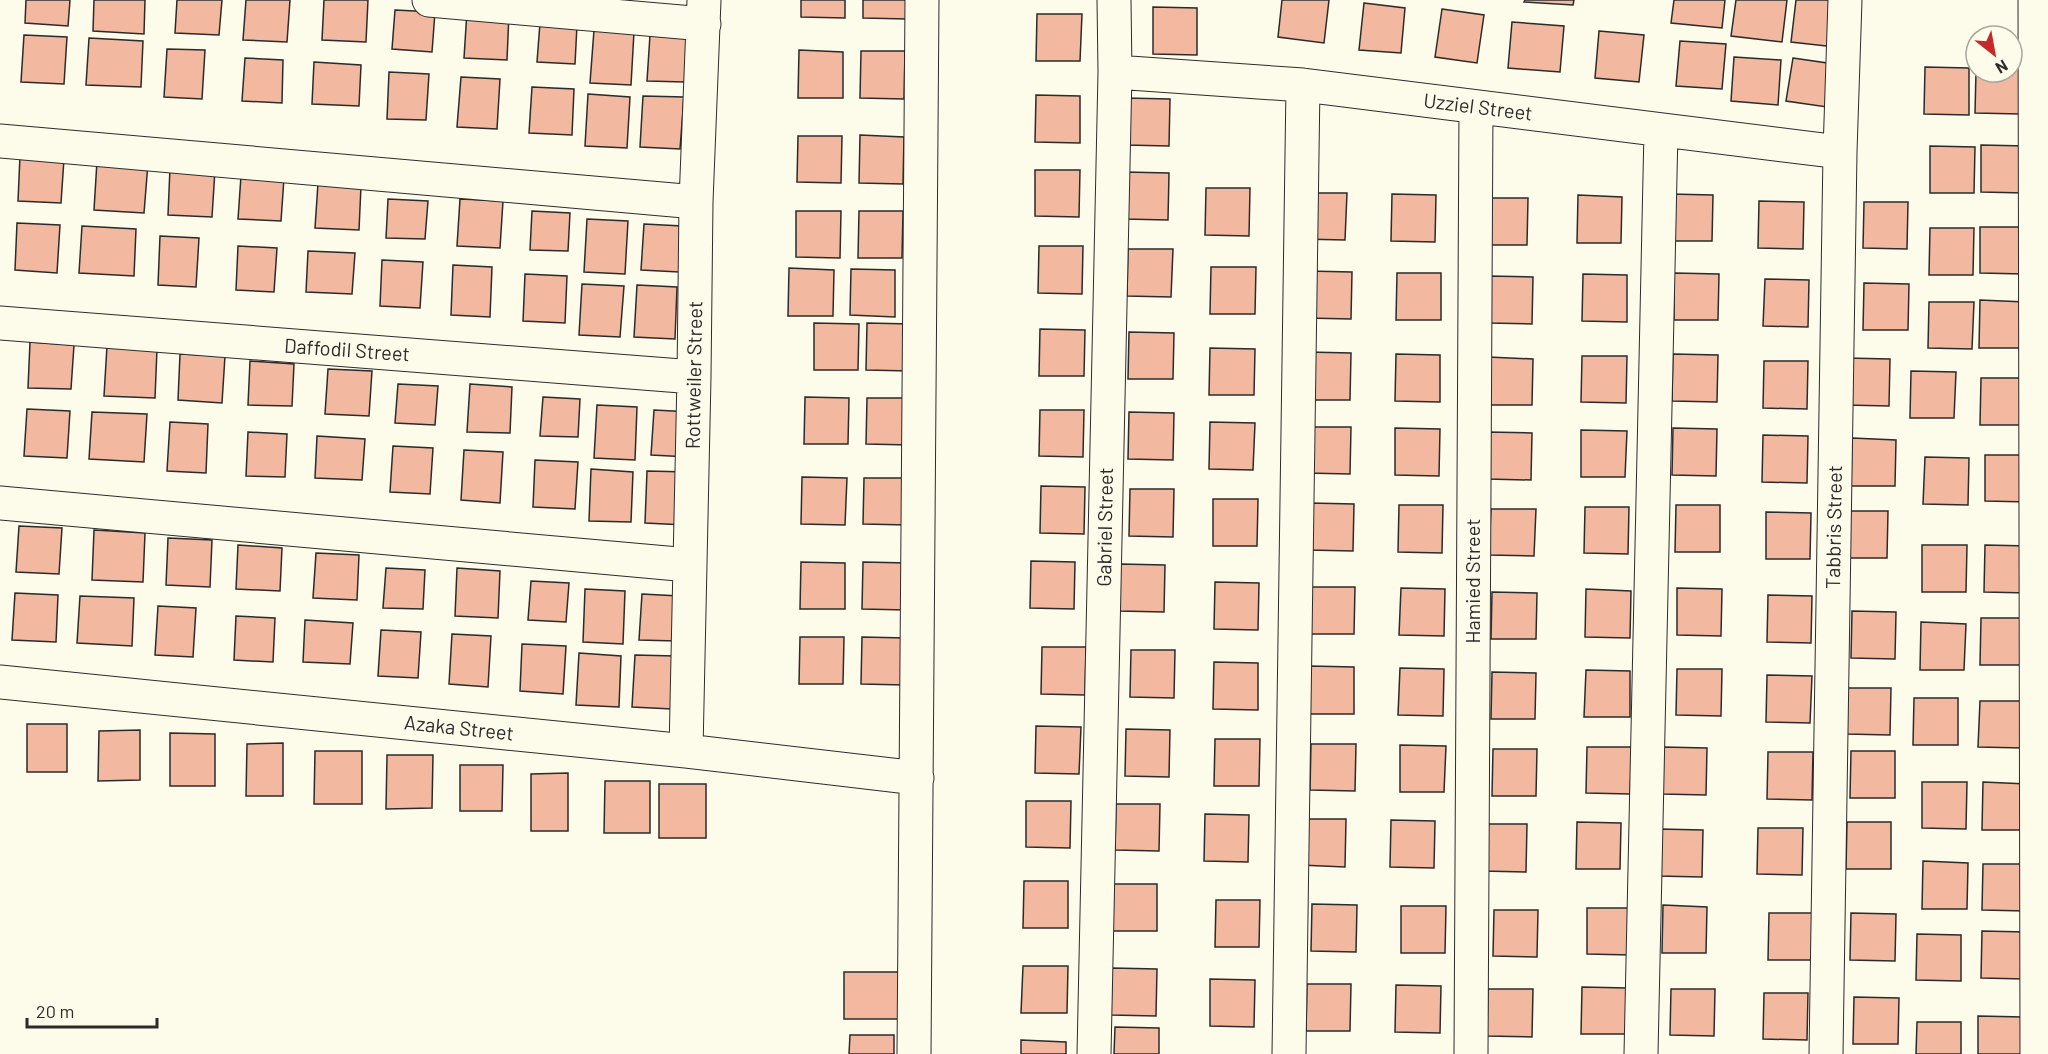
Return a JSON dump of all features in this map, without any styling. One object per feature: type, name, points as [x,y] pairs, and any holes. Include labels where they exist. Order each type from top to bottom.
[{"type":"street","points":[[429,0],[704,12]]},
{"type":"street","points":[[914,1054],[922,0]]},
{"type":"street","name":"Gabriel Street","points":[[1094,1054],[1115,72],[1114,0]]},
{"type":"street","name":"Tabbris Street","points":[[1826,1054],[1840,152],[1845,0]]},
{"type":"street","points":[[2035,0],[2037,1054]]},
{"type":"street","name":"Rottweiler Street","points":[[686,751],[696,202],[704,12]]},
{"type":"street","name":"Uzziel Street","points":[[1115,72],[1303,85],[1840,152]]},
{"type":"street","points":[[1288,1054],[1303,85]]},
{"type":"street","name":"Hamied Street","points":[[1471,1054],[1476,108]]},
{"type":"street","points":[[1641,1054],[1661,130]]},
{"type":"street","points":[[0,141],[696,202]]},
{"type":"street","name":"Daffodil Street","points":[[0,323],[694,377]]},
{"type":"street","points":[[0,503],[689,566]]},
{"type":"street","name":"Azaka Street","points":[[0,682],[686,751],[917,778]]},
{"type":"building","points":[[26,0],[70,0],[68,26],[25,23]]},
{"type":"building","points":[[94,0],[145,0],[144,34],[93,31]]},
{"type":"building","points":[[177,0],[222,0],[219,35],[175,33]]},
{"type":"building","points":[[246,0],[290,0],[287,42],[243,40]]},
{"type":"building","points":[[324,0],[368,0],[366,42],[322,40]]},
{"type":"building","points":[[801,0],[845,0],[845,18],[801,17]]},
{"type":"building","points":[[863,0],[907,0],[907,19],[863,18]]},
{"type":"building","points":[[1282,0],[1329,0],[1324,43],[1278,37]]},
{"type":"building","points":[[1525,0],[1574,0],[1573,5],[1524,2]]},
{"type":"building","points":[[1674,0],[1725,0],[1722,28],[1671,23]]},
{"type":"building","points":[[1736,0],[1787,0],[1782,42],[1731,36]]},
{"type":"building","points":[[1796,0],[1841,0],[1835,47],[1791,42]]},
{"type":"building","points":[[1364,3],[1405,8],[1401,53],[1359,50]]},
{"type":"building","points":[[1153,7],[1197,8],[1197,55],[1153,54]]},
{"type":"building","points":[[1442,9],[1484,15],[1477,63],[1435,57]]},
{"type":"building","points":[[395,10],[435,12],[432,52],[392,49]]},
{"type":"building","points":[[467,11],[509,13],[507,60],[464,58]]},
{"type":"building","points":[[1037,14],[1082,14],[1080,61],[1036,61]]},
{"type":"building","points":[[1512,22],[1564,26],[1560,72],[1508,68]]},
{"type":"building","points":[[540,23],[577,25],[575,64],[537,62]]},
{"type":"building","points":[[594,30],[634,32],[631,85],[590,83]]},
{"type":"building","points":[[1599,31],[1644,35],[1639,82],[1595,78]]},
{"type":"building","points":[[24,35],[67,37],[64,84],[21,82]]},
{"type":"building","points":[[650,35],[687,36],[685,82],[647,81]]},
{"type":"building","points":[[89,38],[143,41],[141,87],[86,85]]},
{"type":"building","points":[[1680,41],[1726,44],[1722,89],[1676,86]]},
{"type":"building","points":[[167,49],[205,50],[202,99],[164,97]]},
{"type":"building","points":[[799,50],[843,52],[843,98],[798,98]]},
{"type":"building","points":[[861,51],[905,51],[904,99],[860,98]]},
{"type":"building","points":[[1734,57],[1781,60],[1778,105],[1731,101]]},
{"type":"building","points":[[245,58],[283,60],[282,103],[242,101]]},
{"type":"building","points":[[1793,58],[1834,64],[1827,107],[1786,101]]},
{"type":"building","points":[[314,62],[361,65],[359,106],[312,104]]},
{"type":"building","points":[[1925,67],[1964,68],[1964,84],[1969,84],[1969,115],[1924,114]]},
{"type":"building","points":[[389,72],[429,74],[426,120],[387,119]]},
{"type":"building","points":[[461,77],[500,79],[497,129],[457,127]]},
{"type":"building","points":[[1976,84],[2020,84],[2020,114],[1975,113]]},
{"type":"building","points":[[532,87],[574,89],[572,135],[529,133]]},
{"type":"building","points":[[588,94],[630,97],[627,148],[585,146]]},
{"type":"building","points":[[1036,95],[1080,96],[1080,143],[1035,142]]},
{"type":"building","points":[[643,96],[684,97],[680,149],[640,147]]},
{"type":"building","points":[[1125,98],[1170,99],[1169,146],[1125,145]]},
{"type":"building","points":[[860,135],[904,137],[903,184],[859,183]]},
{"type":"building","points":[[798,136],[842,136],[841,183],[797,182]]},
{"type":"building","points":[[1981,145],[2026,146],[2025,193],[1981,192]]},
{"type":"building","points":[[1930,146],[1975,147],[1974,193],[1930,193]]},
{"type":"building","points":[[20,156],[64,159],[61,203],[18,201]]},
{"type":"building","points":[[97,161],[148,163],[144,213],[94,210]]},
{"type":"building","points":[[170,168],[215,170],[212,217],[168,215]]},
{"type":"building","points":[[1035,170],[1080,170],[1079,217],[1035,216]]},
{"type":"building","points":[[1125,172],[1169,173],[1168,220],[1124,219]]},
{"type":"building","points":[[241,176],[284,178],[281,221],[238,219]]},
{"type":"building","points":[[318,183],[361,186],[359,230],[315,228]]},
{"type":"building","points":[[1206,188],[1250,188],[1249,236],[1205,235]]},
{"type":"building","points":[[1302,193],[1347,193],[1345,240],[1301,239]]},
{"type":"building","points":[[1392,194],[1436,195],[1435,242],[1391,241]]},
{"type":"building","points":[[1669,194],[1713,195],[1712,241],[1668,241]]},
{"type":"building","points":[[1578,195],[1622,197],[1621,243],[1577,243]]},
{"type":"building","points":[[1483,198],[1528,198],[1527,245],[1483,245]]},
{"type":"building","points":[[388,199],[428,201],[425,239],[386,238]]},
{"type":"building","points":[[460,199],[503,201],[500,248],[457,246]]},
{"type":"building","points":[[1759,201],[1804,202],[1803,249],[1758,248]]},
{"type":"building","points":[[1864,202],[1908,202],[1907,249],[1863,248]]},
{"type":"building","points":[[532,211],[570,213],[568,251],[530,250]]},
{"type":"building","points":[[796,211],[841,211],[840,258],[796,257]]},
{"type":"building","points":[[859,211],[903,211],[902,258],[858,258]]},
{"type":"building","points":[[587,219],[628,221],[625,274],[584,272]]},
{"type":"building","points":[[17,223],[60,225],[57,273],[15,270]]},
{"type":"building","points":[[644,224],[682,226],[679,272],[641,270]]},
{"type":"building","points":[[82,226],[136,229],[134,276],[79,273]]},
{"type":"building","points":[[1980,227],[2025,227],[2024,274],[1980,273]]},
{"type":"building","points":[[1930,228],[1974,228],[1973,275],[1929,275]]},
{"type":"building","points":[[160,236],[199,238],[196,287],[158,285]]},
{"type":"building","points":[[238,246],[277,248],[274,292],[236,290]]},
{"type":"building","points":[[1039,246],[1083,246],[1082,294],[1038,293]]},
{"type":"building","points":[[1128,249],[1173,249],[1171,297],[1127,296]]},
{"type":"building","points":[[308,251],[355,253],[352,294],[306,292]]},
{"type":"building","points":[[382,260],[423,262],[420,308],[380,306]]},
{"type":"building","points":[[453,265],[492,267],[490,317],[451,315]]},
{"type":"building","points":[[1211,267],[1256,267],[1255,314],[1210,314]]},
{"type":"building","points":[[789,268],[834,270],[833,316],[788,316]]},
{"type":"building","points":[[851,269],[895,270],[895,317],[850,315]]},
{"type":"building","points":[[1307,271],[1352,272],[1351,319],[1306,318]]},
{"type":"building","points":[[1397,273],[1441,273],[1441,320],[1396,320]]},
{"type":"building","points":[[1674,273],[1719,274],[1718,320],[1674,320]]},
{"type":"building","points":[[525,274],[567,276],[565,323],[523,321]]},
{"type":"building","points":[[1583,274],[1627,275],[1627,322],[1582,321]]},
{"type":"building","points":[[1489,276],[1533,277],[1532,324],[1488,323]]},
{"type":"building","points":[[1765,279],[1809,280],[1808,327],[1763,326]]},
{"type":"building","points":[[1864,283],[1909,284],[1908,330],[1863,330]]},
{"type":"building","points":[[582,284],[624,286],[620,337],[579,335]]},
{"type":"building","points":[[637,285],[677,287],[675,339],[634,337]]},
{"type":"building","points":[[1980,300],[2025,302],[2023,348],[1979,348]]},
{"type":"building","points":[[1929,302],[1974,302],[1972,349],[1928,348]]},
{"type":"building","points":[[814,323],[859,324],[858,370],[814,370]]},
{"type":"building","points":[[867,323],[911,324],[910,371],[866,370]]},
{"type":"building","points":[[1040,329],[1085,330],[1084,376],[1039,376]]},
{"type":"building","points":[[1129,332],[1174,333],[1173,379],[1128,379]]},
{"type":"building","points":[[30,342],[74,345],[71,389],[28,388]]},
{"type":"building","points":[[107,346],[157,349],[155,398],[104,396]]},
{"type":"building","points":[[1210,348],[1255,349],[1254,395],[1209,395]]},
{"type":"building","points":[[1307,352],[1351,353],[1350,400],[1306,400]]},
{"type":"building","points":[[180,354],[225,356],[222,403],[178,400]]},
{"type":"building","points":[[1396,354],[1440,355],[1440,402],[1395,401]]},
{"type":"building","points":[[1673,354],[1718,355],[1717,402],[1672,401]]},
{"type":"building","points":[[1582,356],[1627,356],[1626,403],[1581,402]]},
{"type":"building","points":[[1488,357],[1533,359],[1532,405],[1487,405]]},
{"type":"building","points":[[1846,358],[1890,359],[1889,406],[1845,405]]},
{"type":"building","points":[[250,361],[294,364],[292,406],[248,405]]},
{"type":"building","points":[[1764,361],[1808,361],[1807,409],[1763,408]]},
{"type":"building","points":[[328,369],[372,371],[369,416],[325,414]]},
{"type":"building","points":[[1911,371],[1956,372],[1954,418],[1910,418]]},
{"type":"building","points":[[1981,378],[2025,378],[2025,425],[1980,425]]},
{"type":"building","points":[[398,384],[438,386],[435,425],[395,423]]},
{"type":"building","points":[[470,384],[512,387],[510,433],[467,432]]},
{"type":"building","points":[[543,397],[580,399],[578,437],[540,436]]},
{"type":"building","points":[[805,397],[849,398],[848,444],[804,444]]},
{"type":"building","points":[[867,398],[911,398],[910,445],[866,444]]},
{"type":"building","points":[[597,405],[637,407],[635,460],[594,458]]},
{"type":"building","points":[[27,409],[70,411],[67,458],[24,456]]},
{"type":"building","points":[[654,410],[692,412],[689,457],[651,455]]},
{"type":"building","points":[[1040,410],[1084,410],[1083,457],[1039,456]]},
{"type":"building","points":[[92,412],[147,414],[144,462],[89,459]]},
{"type":"building","points":[[1129,412],[1174,413],[1173,460],[1128,459]]},
{"type":"building","points":[[170,422],[208,424],[206,473],[167,471]]},
{"type":"building","points":[[1210,422],[1255,423],[1253,470],[1209,469]]},
{"type":"building","points":[[1306,427],[1351,427],[1350,474],[1305,473]]},
{"type":"building","points":[[1395,428],[1440,429],[1439,476],[1395,475]]},
{"type":"building","points":[[1673,428],[1717,429],[1716,476],[1672,475]]},
{"type":"building","points":[[1581,430],[1627,431],[1625,477],[1581,477]]},
{"type":"building","points":[[248,432],[287,434],[285,477],[246,476]]},
{"type":"building","points":[[1488,432],[1532,433],[1531,480],[1487,479]]},
{"type":"building","points":[[1763,435],[1808,436],[1807,483],[1762,482]]},
{"type":"building","points":[[317,436],[365,439],[362,480],[315,478]]},
{"type":"building","points":[[1852,438],[1896,440],[1895,486],[1851,486]]},
{"type":"building","points":[[393,446],[433,448],[430,494],[390,492]]},
{"type":"building","points":[[464,450],[503,452],[500,503],[461,500]]},
{"type":"building","points":[[1985,455],[2030,455],[2029,502],[1985,501]]},
{"type":"building","points":[[1925,457],[1969,458],[1968,505],[1923,504]]},
{"type":"building","points":[[535,460],[578,462],[575,509],[533,507]]},
{"type":"building","points":[[591,469],[633,472],[631,522],[589,521]]},
{"type":"building","points":[[647,471],[688,472],[685,525],[645,523]]},
{"type":"building","points":[[802,477],[847,478],[845,525],[801,524]]},
{"type":"building","points":[[864,478],[908,478],[908,525],[863,524]]},
{"type":"building","points":[[1041,486],[1085,487],[1084,534],[1040,533]]},
{"type":"building","points":[[1130,489],[1174,489],[1173,537],[1129,536]]},
{"type":"building","points":[[1213,499],[1258,499],[1257,546],[1213,546]]},
{"type":"building","points":[[1309,503],[1354,504],[1353,551],[1308,550]]},
{"type":"building","points":[[1399,505],[1443,505],[1442,553],[1398,552]]},
{"type":"building","points":[[1676,505],[1720,505],[1720,552],[1675,552]]},
{"type":"building","points":[[1585,507],[1629,507],[1628,554],[1584,553]]},
{"type":"building","points":[[1491,509],[1536,509],[1534,556],[1489,555]]},
{"type":"building","points":[[1843,511],[1888,511],[1887,558],[1843,558]]},
{"type":"building","points":[[1766,512],[1811,513],[1810,559],[1766,559]]},
{"type":"building","points":[[19,526],[62,528],[59,574],[16,572]]},
{"type":"building","points":[[94,530],[145,533],[143,582],[92,580]]},
{"type":"building","points":[[168,538],[212,540],[210,587],[166,585]]},
{"type":"building","points":[[238,545],[282,548],[280,591],[236,589]]},
{"type":"building","points":[[1922,545],[1967,545],[1966,592],[1922,592]]},
{"type":"building","points":[[1985,545],[2029,546],[2029,593],[1984,592]]},
{"type":"building","points":[[316,553],[359,555],[357,600],[313,598]]},
{"type":"building","points":[[1031,561],[1075,562],[1074,609],[1030,608]]},
{"type":"building","points":[[801,562],[845,563],[845,609],[800,609]]},
{"type":"building","points":[[863,562],[908,563],[907,610],[862,609]]},
{"type":"building","points":[[1120,564],[1165,565],[1164,612],[1119,611]]},
{"type":"building","points":[[386,568],[425,570],[423,609],[383,608]]},
{"type":"building","points":[[457,568],[500,571],[498,618],[455,616]]},
{"type":"building","points":[[531,581],[569,583],[566,622],[528,620]]},
{"type":"building","points":[[1215,582],[1259,583],[1258,630],[1214,629]]},
{"type":"building","points":[[1311,587],[1355,587],[1354,634],[1310,634]]},
{"type":"building","points":[[1401,588],[1445,589],[1444,636],[1399,635]]},
{"type":"building","points":[[1677,588],[1722,589],[1721,636],[1677,635]]},
{"type":"building","points":[[585,589],[625,591],[623,644],[583,642]]},
{"type":"building","points":[[1586,589],[1631,591],[1630,638],[1585,637]]},
{"type":"building","points":[[1492,592],[1537,593],[1536,639],[1491,639]]},
{"type":"building","points":[[15,593],[58,595],[56,642],[12,640]]},
{"type":"building","points":[[642,594],[679,596],[676,641],[639,640]]},
{"type":"building","points":[[1768,595],[1812,596],[1811,643],[1767,642]]},
{"type":"building","points":[[80,596],[134,598],[132,646],[77,643]]},
{"type":"building","points":[[158,606],[196,608],[193,657],[155,655]]},
{"type":"building","points":[[1852,611],[1896,612],[1895,659],[1851,658]]},
{"type":"building","points":[[236,616],[275,618],[273,662],[234,660]]},
{"type":"building","points":[[1981,618],[2025,618],[2024,665],[1980,665]]},
{"type":"building","points":[[305,620],[353,623],[350,664],[303,662]]},
{"type":"building","points":[[1921,622],[1966,624],[1964,670],[1920,670]]},
{"type":"building","points":[[381,630],[421,632],[418,678],[378,676]]},
{"type":"building","points":[[452,634],[491,636],[488,687],[449,684]]},
{"type":"building","points":[[800,637],[844,637],[843,684],[799,684]]},
{"type":"building","points":[[862,637],[906,638],[905,685],[861,684]]},
{"type":"building","points":[[522,644],[566,646],[563,694],[520,691]]},
{"type":"building","points":[[1042,647],[1086,647],[1085,695],[1041,694]]},
{"type":"building","points":[[1131,650],[1175,650],[1174,698],[1130,697]]},
{"type":"building","points":[[579,653],[621,656],[619,707],[576,705]]},
{"type":"building","points":[[635,655],[675,656],[672,709],[632,707]]},
{"type":"building","points":[[1214,662],[1258,663],[1258,710],[1213,709]]},
{"type":"building","points":[[1310,666],[1354,667],[1354,714],[1309,714]]},
{"type":"building","points":[[1400,668],[1444,669],[1443,716],[1398,715]]},
{"type":"building","points":[[1677,669],[1722,669],[1721,716],[1676,715]]},
{"type":"building","points":[[1586,670],[1630,671],[1630,717],[1584,717]]},
{"type":"building","points":[[1492,672],[1536,673],[1535,719],[1491,719]]},
{"type":"building","points":[[1767,675],[1812,676],[1810,723],[1766,722]]},
{"type":"building","points":[[1847,688],[1891,688],[1890,735],[1846,734]]},
{"type":"building","points":[[1914,698],[1958,698],[1958,745],[1913,745]]},
{"type":"building","points":[[1980,701],[2024,701],[2023,748],[1978,747]]},
{"type":"building","points":[[27,724],[67,724],[67,772],[27,772]]},
{"type":"building","points":[[1036,726],[1081,727],[1079,774],[1035,773]]},
{"type":"building","points":[[1126,729],[1170,730],[1169,777],[1125,776]]},
{"type":"building","points":[[140,730],[140,780],[98,781],[99,731]]},
{"type":"building","points":[[170,733],[215,734],[215,786],[170,786]]},
{"type":"building","points":[[1215,739],[1260,739],[1259,786],[1214,786]]},
{"type":"building","points":[[283,743],[283,796],[246,796],[247,744]]},
{"type":"building","points":[[1311,744],[1356,744],[1355,791],[1310,790]]},
{"type":"building","points":[[1400,745],[1446,746],[1444,792],[1400,792]]},
{"type":"building","points":[[1587,747],[1632,747],[1630,794],[1586,793]]},
{"type":"building","points":[[1663,747],[1707,748],[1706,795],[1662,794]]},
{"type":"building","points":[[1493,749],[1537,749],[1536,796],[1492,796]]},
{"type":"building","points":[[315,751],[362,751],[362,804],[314,804]]},
{"type":"building","points":[[1851,751],[1895,751],[1895,798],[1850,798]]},
{"type":"building","points":[[1768,752],[1813,752],[1812,800],[1767,799]]},
{"type":"building","points":[[387,755],[433,755],[432,808],[386,809]]},
{"type":"building","points":[[460,765],[503,765],[502,811],[460,811]]},
{"type":"building","points":[[568,773],[568,831],[531,831],[531,774]]},
{"type":"building","points":[[605,781],[650,781],[650,833],[604,833]]},
{"type":"building","points":[[1922,782],[1967,782],[1966,829],[1922,828]]},
{"type":"building","points":[[1983,782],[2027,784],[2026,830],[1982,830]]},
{"type":"building","points":[[659,784],[706,784],[706,838],[659,838]]},
{"type":"building","points":[[1026,801],[1071,801],[1070,848],[1026,847]]},
{"type":"building","points":[[1116,804],[1160,804],[1159,851],[1115,850]]},
{"type":"building","points":[[1205,814],[1249,815],[1248,862],[1204,861]]},
{"type":"building","points":[[1302,819],[1346,819],[1345,867],[1300,865]]},
{"type":"building","points":[[1391,820],[1435,821],[1434,868],[1390,867]]},
{"type":"building","points":[[1577,822],[1621,823],[1620,869],[1576,869]]},
{"type":"building","points":[[1847,822],[1891,822],[1891,869],[1846,869]]},
{"type":"building","points":[[1483,824],[1527,824],[1526,872],[1482,871]]},
{"type":"building","points":[[1758,828],[1803,828],[1802,875],[1757,874]]},
{"type":"building","points":[[1659,829],[1703,830],[1702,877],[1658,876]]},
{"type":"building","points":[[1923,861],[1968,863],[1967,909],[1922,909]]},
{"type":"building","points":[[1983,864],[2027,864],[2026,911],[1982,910]]},
{"type":"building","points":[[1024,881],[1068,881],[1068,928],[1023,928]]},
{"type":"building","points":[[1113,884],[1157,884],[1157,931],[1112,931]]},
{"type":"building","points":[[1216,900],[1260,900],[1259,947],[1215,947]]},
{"type":"building","points":[[1312,904],[1357,905],[1356,952],[1311,951]]},
{"type":"building","points":[[1663,905],[1707,907],[1706,953],[1662,953]]},
{"type":"building","points":[[1401,906],[1446,906],[1445,953],[1401,953]]},
{"type":"building","points":[[1587,908],[1632,908],[1631,955],[1587,954]]},
{"type":"building","points":[[1494,910],[1538,910],[1537,957],[1493,956]]},
{"type":"building","points":[[1769,913],[1814,913],[1812,960],[1768,960]]},
{"type":"building","points":[[1851,913],[1896,914],[1895,961],[1850,960]]},
{"type":"building","points":[[1982,931],[2026,932],[2025,979],[1981,978]]},
{"type":"building","points":[[1917,934],[1961,935],[1961,981],[1916,980]]},
{"type":"building","points":[[1023,966],[1068,966],[1067,1013],[1021,1013]]},
{"type":"building","points":[[1112,968],[1157,969],[1156,1016],[1111,1015]]},
{"type":"building","points":[[844,972],[899,972],[899,1019],[844,1019]]},
{"type":"building","points":[[1210,979],[1255,980],[1254,1027],[1210,1026]]},
{"type":"building","points":[[1307,984],[1351,984],[1350,1031],[1306,1031]]},
{"type":"building","points":[[1396,985],[1441,986],[1440,1033],[1395,1032]]},
{"type":"building","points":[[1582,987],[1627,988],[1626,1034],[1581,1034]]},
{"type":"building","points":[[1488,989],[1533,989],[1532,1037],[1487,1036]]},
{"type":"building","points":[[1671,989],[1715,989],[1714,1036],[1670,1035]]},
{"type":"building","points":[[1764,993],[1808,993],[1807,1040],[1763,1039]]},
{"type":"building","points":[[1854,997],[1899,998],[1898,1044],[1853,1044]]},
{"type":"building","points":[[1978,1016],[2023,1017],[2022,1054],[1978,1054]]},
{"type":"building","points":[[1917,1022],[1961,1022],[1961,1054],[1916,1054]]},
{"type":"building","points":[[1115,1027],[1159,1028],[1159,1054],[1114,1054]]},
{"type":"building","points":[[850,1035],[894,1035],[894,1054],[849,1054]]},
{"type":"building","points":[[1021,1040],[1066,1042],[1066,1054],[1021,1054]]}]
